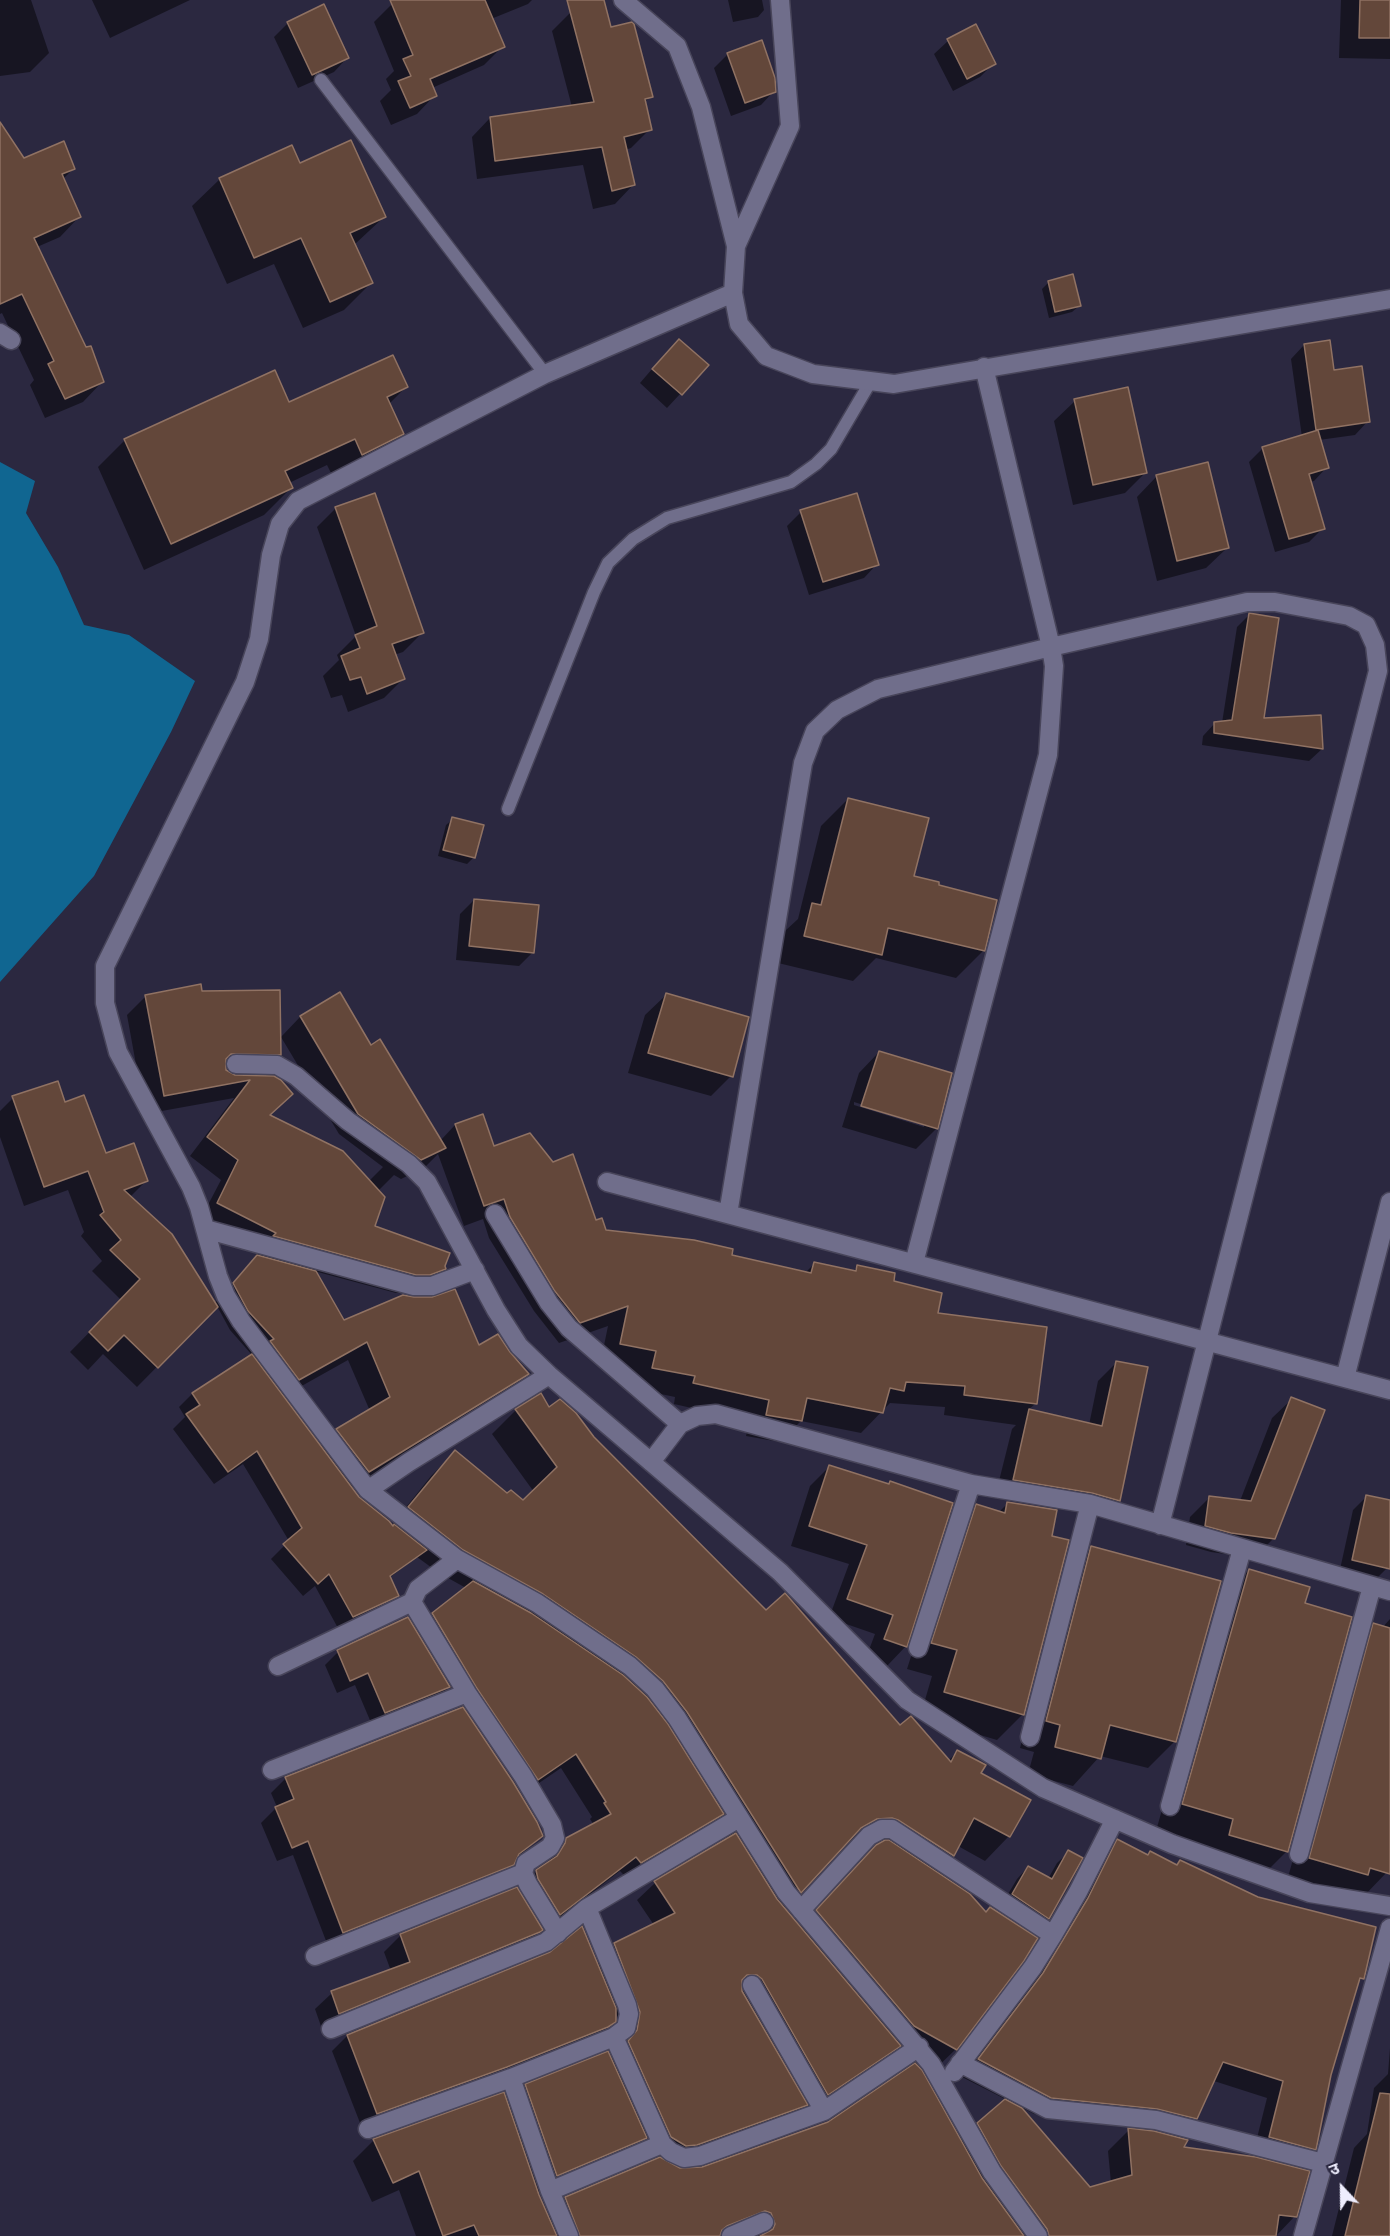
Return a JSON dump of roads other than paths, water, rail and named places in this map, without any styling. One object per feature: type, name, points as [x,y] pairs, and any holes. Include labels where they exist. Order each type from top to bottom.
[{"type":"street","points":[[623,0],[677,46],[701,108],[736,246],[734,293],[739,324],[766,356],[813,374],[894,384],[1390,299]]},
{"type":"street","points":[[736,246],[790,126],[780,0]]},
{"type":"street","points":[[734,293],[545,374],[297,501],[280,524],[271,555],[259,639],[245,682],[105,966],[105,1003],[118,1052],[191,1187],[226,1296],[241,1321],[368,1490],[457,1559],[537,1603],[630,1666],[655,1689],[677,1718],[786,1892],[919,2047],[944,2085],[992,2172],[1038,2236]]},
{"type":"street","points":[[914,1263],[1048,755],[1054,666],[1051,647],[984,367]]},
{"type":"street","points":[[728,1214],[803,763],[815,731],[837,710],[878,689],[1247,602],[1275,602],[1349,616],[1366,626],[1374,645],[1378,671],[1160,1525]]},
{"type":"street","points":[[236,1064],[277,1065],[296,1076],[348,1121],[409,1164],[427,1182],[496,1310],[519,1346],[549,1375],[780,1572],[908,1700],[1043,1788],[1172,1844],[1310,1893],[1390,1906]]},
{"type":"street","points":[[607,1182],[1390,1390]]},
{"type":"street","points":[[1345,1378],[1390,1202]]},
{"type":"street","points":[[495,1214],[549,1303],[569,1328],[680,1424]]},
{"type":"street","points":[[205,1229],[414,1286],[440,1284],[475,1270]]},
{"type":"street","points":[[368,1490],[549,1375]]},
{"type":"street","points":[[651,1462],[680,1424],[697,1416],[716,1414],[971,1484],[1090,1504],[1381,1589],[1299,1854]]},
{"type":"street","points":[[918,1648],[971,1484]]},
{"type":"street","points":[[1030,1737],[1090,1504]]},
{"type":"street","points":[[1170,1806],[1242,1549]]},
{"type":"street","points":[[278,1666],[412,1602],[418,1589],[457,1559]]},
{"type":"street","points":[[412,1602],[467,1693],[523,1776],[552,1825],[555,1838],[550,1847],[526,1863],[523,1873],[558,1933]]},
{"type":"street","points":[[272,1770],[467,1693]]},
{"type":"street","points":[[331,2029],[524,1953],[546,1942],[586,1908],[739,1818]]},
{"type":"street","points":[[944,2085],[1033,1967],[1078,1892],[1115,1819]]},
{"type":"street","points":[[801,1910],[869,1836],[882,1829],[892,1829],[1053,1935]]},
{"type":"street","points":[[315,1956],[523,1873]]},
{"type":"street","points":[[368,2129],[511,2078],[614,2037],[626,2028],[629,2014],[627,2005],[586,1908]]},
{"type":"street","points":[[1303,2236],[1390,1928]]},
{"type":"street","points":[[752,1985],[824,2111]]},
{"type":"street","points":[[614,2037],[662,2144],[671,2152],[684,2158],[700,2156],[824,2111],[919,2047]]},
{"type":"street","points":[[960,2063],[1048,2109],[1156,2120],[1323,2163]]},
{"type":"street","points":[[511,2078],[550,2191],[569,2236]]},
{"type":"street","points":[[550,2191],[662,2144]]},
{"type":"street","points":[[731,2236],[764,2222]]},
{"type":"lane","points":[[321,80],[545,374]]},
{"type":"lane","points":[[508,809],[594,592],[608,563],[633,539],[667,518],[791,482],[816,464],[831,449],[871,381]]},
{"type":"water","points":[[0,462],[35,481],[26,513],[58,567],[84,625],[129,635],[195,681],[171,732],[94,876],[0,982]]}]
